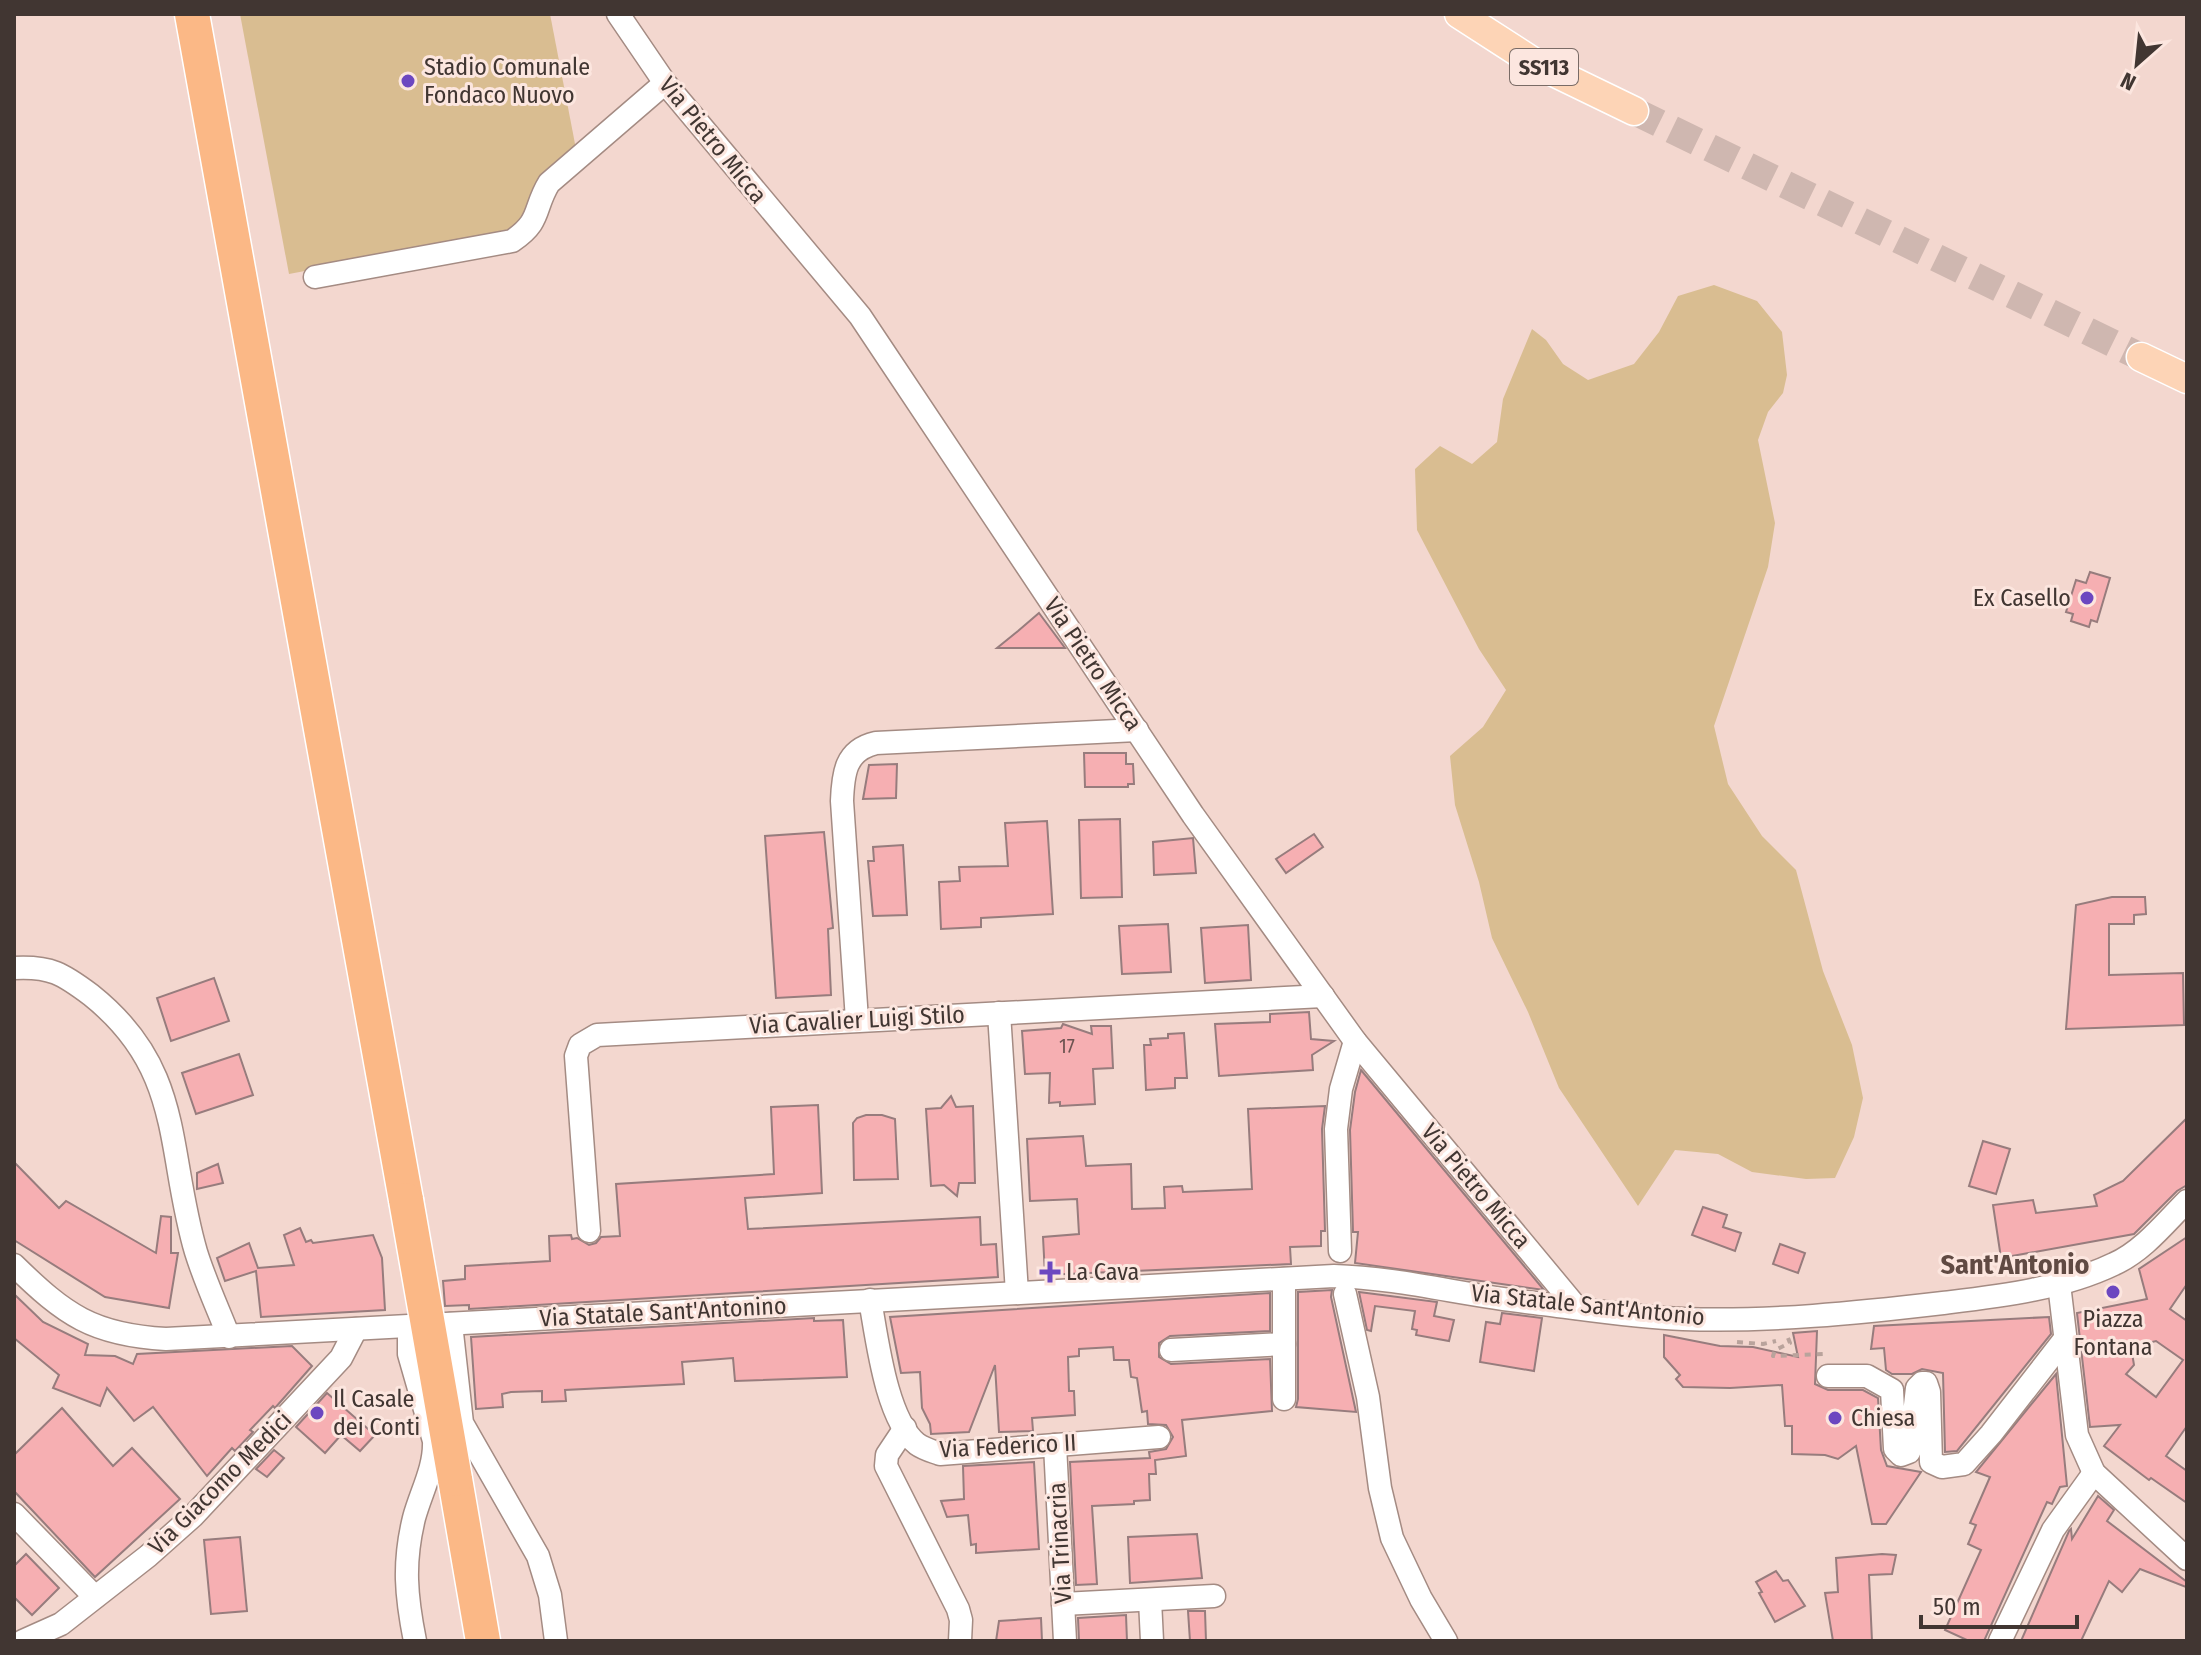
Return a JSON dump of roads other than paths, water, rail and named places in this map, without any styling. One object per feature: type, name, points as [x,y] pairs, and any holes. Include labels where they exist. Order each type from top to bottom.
[{"type":"highway","points":[[192,14],[406,1200],[443,1471],[483,1641]]},
{"type":"main road","name":"SS113","points":[[1459,14],[1535,63],[1634,111]]},
{"type":"main road","points":[[2141,357],[2187,379]]},
{"type":"street","name":"Via Pietro Micca","points":[[618,14],[665,83],[860,316],[1193,815],[1355,1041],[1577,1308]]},
{"type":"street","points":[[315,277],[512,241],[532,224],[549,183],[665,83]]},
{"type":"street","points":[[857,1020],[842,801],[842,780],[853,756],[863,746],[876,743],[1137,730]]},
{"type":"street","points":[[14,968],[31,967],[63,974],[112,1012],[145,1052],[166,1100],[196,1251],[229,1337]]},
{"type":"street","name":"Via Cavalier Luigi Stilo","points":[[589,1231],[576,1068],[580,1045],[588,1038],[614,1033],[1323,996]]},
{"type":"street","points":[[999,1013],[1017,1293]]},
{"type":"street","points":[[1340,1251],[1336,1129],[1341,1089],[1355,1041]]},
{"type":"street","points":[[2187,1201],[2134,1253],[2115,1264],[2059,1284],[2077,1435],[2094,1473],[2187,1559]]},
{"type":"street","name":"Via Statale Sant'Antonino","points":[[14,1265],[73,1316],[107,1331],[141,1338],[229,1337],[1284,1279],[1345,1282]]},
{"type":"street","points":[[1284,1279],[1284,1399]]},
{"type":"street","points":[[1345,1282],[1368,1397],[1380,1488],[1392,1538],[1421,1599],[1446,1641]]},
{"type":"street","name":"Via Statale Sant'Antonio","points":[[1345,1282],[1421,1284],[1498,1299],[1679,1319],[1823,1315],[1966,1300],[2059,1284]]},
{"type":"street","name":"Via Federico II","points":[[870,1300],[885,1381],[905,1428],[915,1442],[927,1450],[940,1454],[1159,1437]]},
{"type":"street","points":[[451,1324],[462,1423],[538,1556],[550,1595],[556,1641]]},
{"type":"street","points":[[418,1326],[409,1338],[412,1365],[443,1471]]},
{"type":"street","points":[[364,1329],[412,1365]]},
{"type":"street","name":"Via Giacomo Medici","points":[[23,1641],[61,1624],[148,1556],[215,1495],[364,1329]]},
{"type":"street","points":[[1835,1376],[1867,1376],[1892,1390],[1895,1449],[1901,1455],[1909,1452],[1917,1388],[1926,1383],[1929,1392],[1931,1462],[1942,1467],[1964,1464],[2064,1340]]},
{"type":"street","points":[[1171,1350],[1284,1344]]},
{"type":"street","points":[[905,1428],[887,1455],[886,1466],[958,1609],[960,1641]]},
{"type":"street","name":"Via Trinacria","points":[[1055,1445],[1065,1641]]},
{"type":"street","points":[[415,1641],[406,1596],[405,1566],[414,1518],[443,1471],[480,1457]]},
{"type":"street","points":[[2000,1641],[2053,1530],[2094,1473]]},
{"type":"street","points":[[14,1514],[95,1597]]},
{"type":"street","points":[[1063,1604],[1214,1596]]},
{"type":"street","points":[[1150,1600],[1152,1641]]},
{"type":"tunnel","points":[[1634,111],[2141,357]]},
{"type":"place","name":"Stadio Comunale Fondaco Nuovo","points":[[408,81]]},
{"type":"place","name":"Ex Casello","points":[[2087,598]]},
{"type":"place","name":"La Cava","points":[[1050,1272]]},
{"type":"place","name":"Piazza Fontana","points":[[2113,1292]]},
{"type":"place","name":"Il Casale dei Conti","points":[[317,1413]]},
{"type":"place","name":"Chiesa","points":[[1835,1418]]},
{"type":"district","name":"Sant'Antonio","points":[[2015,1264]]}]
